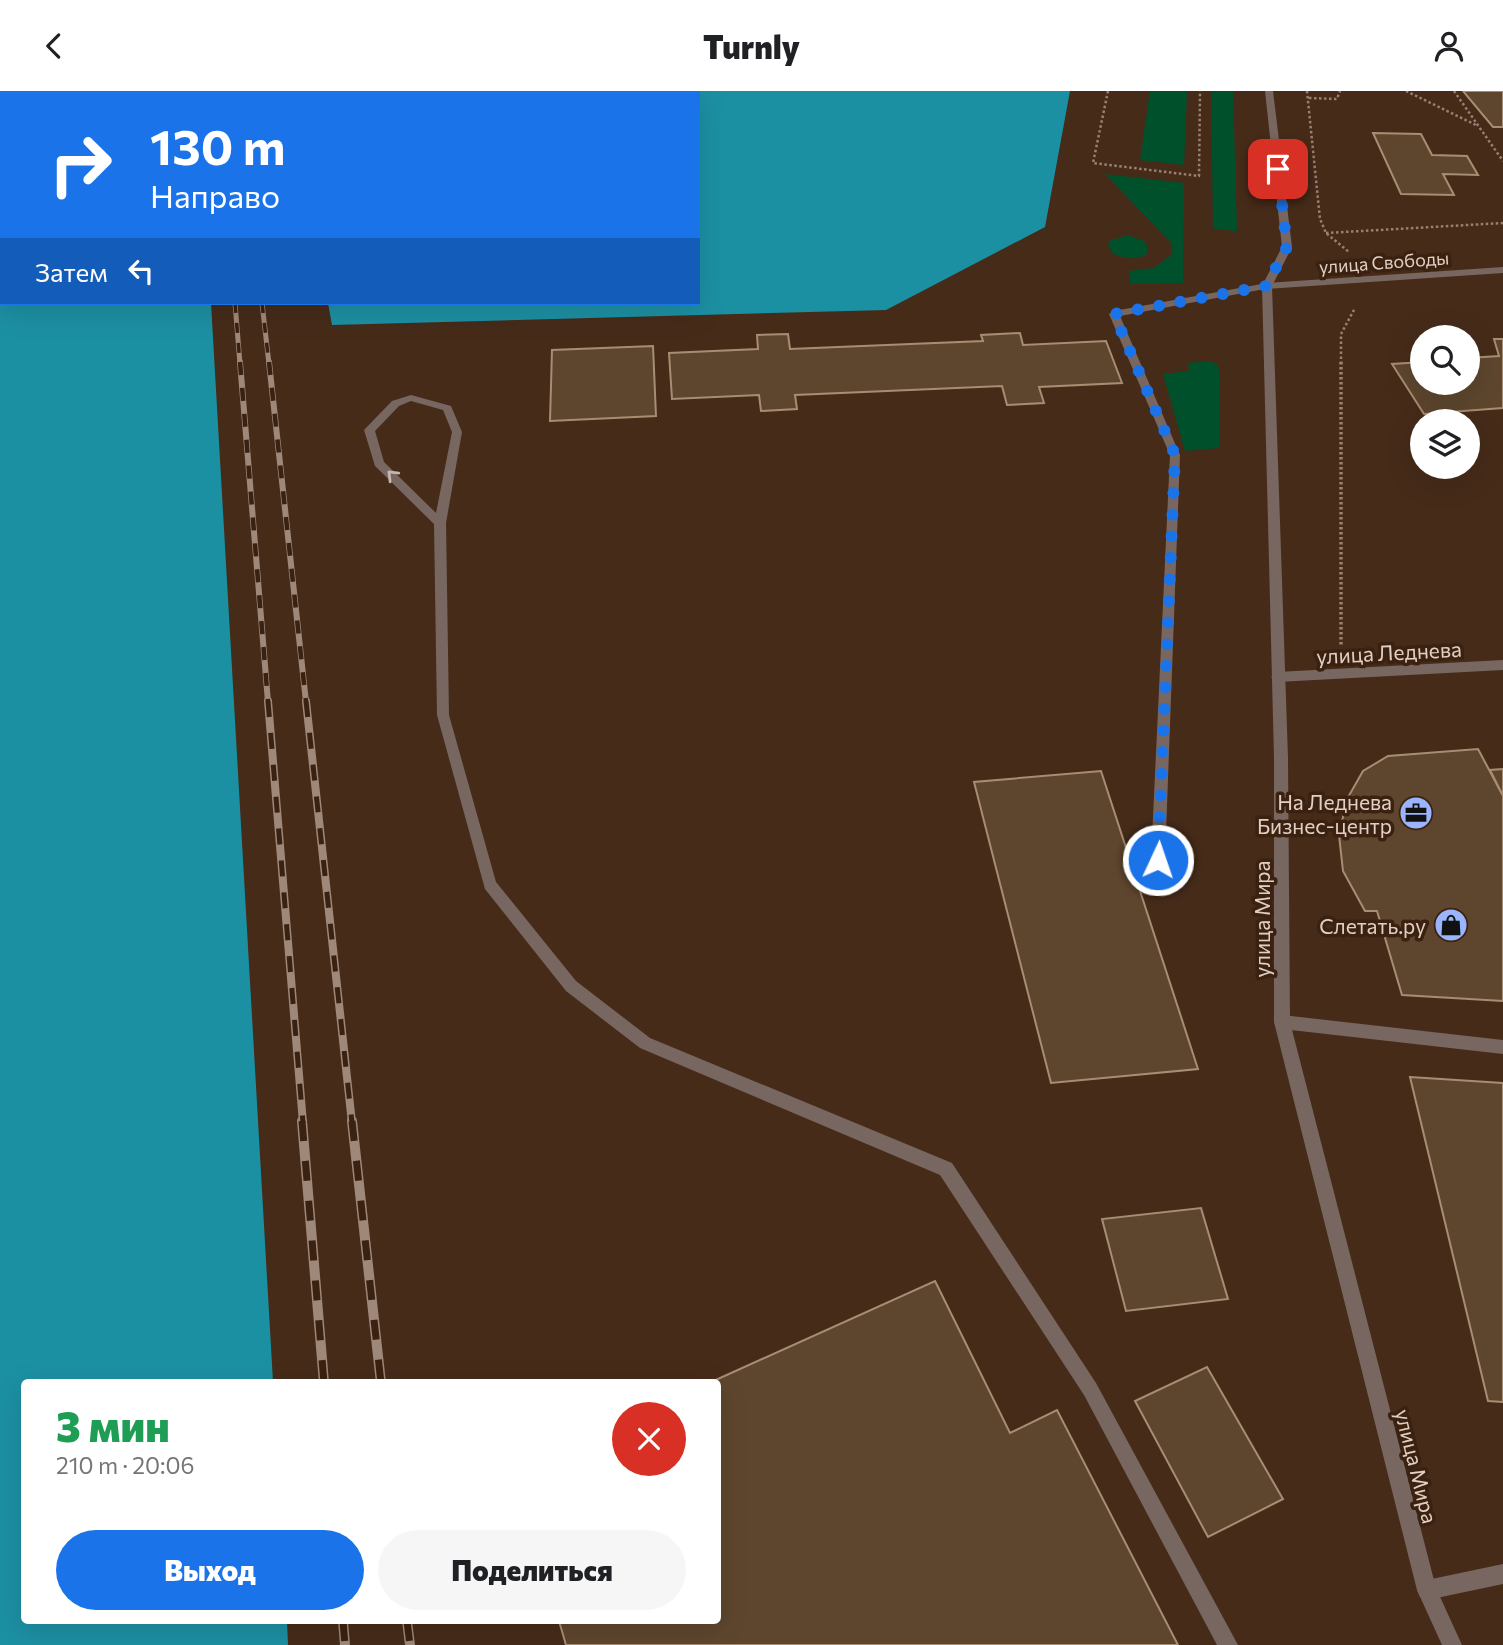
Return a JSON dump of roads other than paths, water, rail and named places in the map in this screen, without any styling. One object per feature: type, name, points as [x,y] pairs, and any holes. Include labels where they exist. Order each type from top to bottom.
[{"type":"street","name":"улица Мира","points":[[1269,91],[1287,247],[1266,286],[1277,677],[1282,758],[1282,1022],[1427,1590],[1452,1645]]},
{"type":"street","name":"улица Свободы","points":[[1158,860],[1175,455],[1114,314],[1266,286],[1503,269]]},
{"type":"street","points":[[440,523],[379,463],[369,430],[395,401],[420,397],[447,408],[457,432],[440,523],[443,716],[490,885],[571,986],[645,1043],[946,1169],[1090,1389],[1228,1645]]},
{"type":"street","name":"улица Леднева","points":[[1277,677],[1503,665]]},
{"type":"street","points":[[1282,1022],[1503,1047]]},
{"type":"street","points":[[1427,1590],[1503,1574]]},
{"type":"water","points":[[700,91],[1070,91],[1045,227],[886,310],[332,325],[328,305],[700,305]]},
{"type":"water","points":[[0,305],[211,305],[273,1379],[21,1379],[21,1624],[287,1624],[288,1645],[0,1645]]},
{"type":"railway","points":[[235,305],[240,364]]},
{"type":"railway","points":[[262,305],[269,364]]},
{"type":"railway","points":[[240,362],[268,702]]},
{"type":"railway","points":[[269,362],[306,702]]},
{"type":"railway","points":[[268,701],[303,1123]]},
{"type":"railway","points":[[306,701],[352,1123]]},
{"type":"railway","points":[[302,1121],[324,1379]]},
{"type":"railway","points":[[352,1121],[381,1379]]},
{"type":"railway","points":[[343,1624],[345,1645]]},
{"type":"railway","points":[[407,1624],[410,1645]]},
{"type":"place","name":"На Леднева Бизнес-центр","points":[[1416,813]]},
{"type":"place","name":"Слетать.ру","points":[[1451,925]]}]
